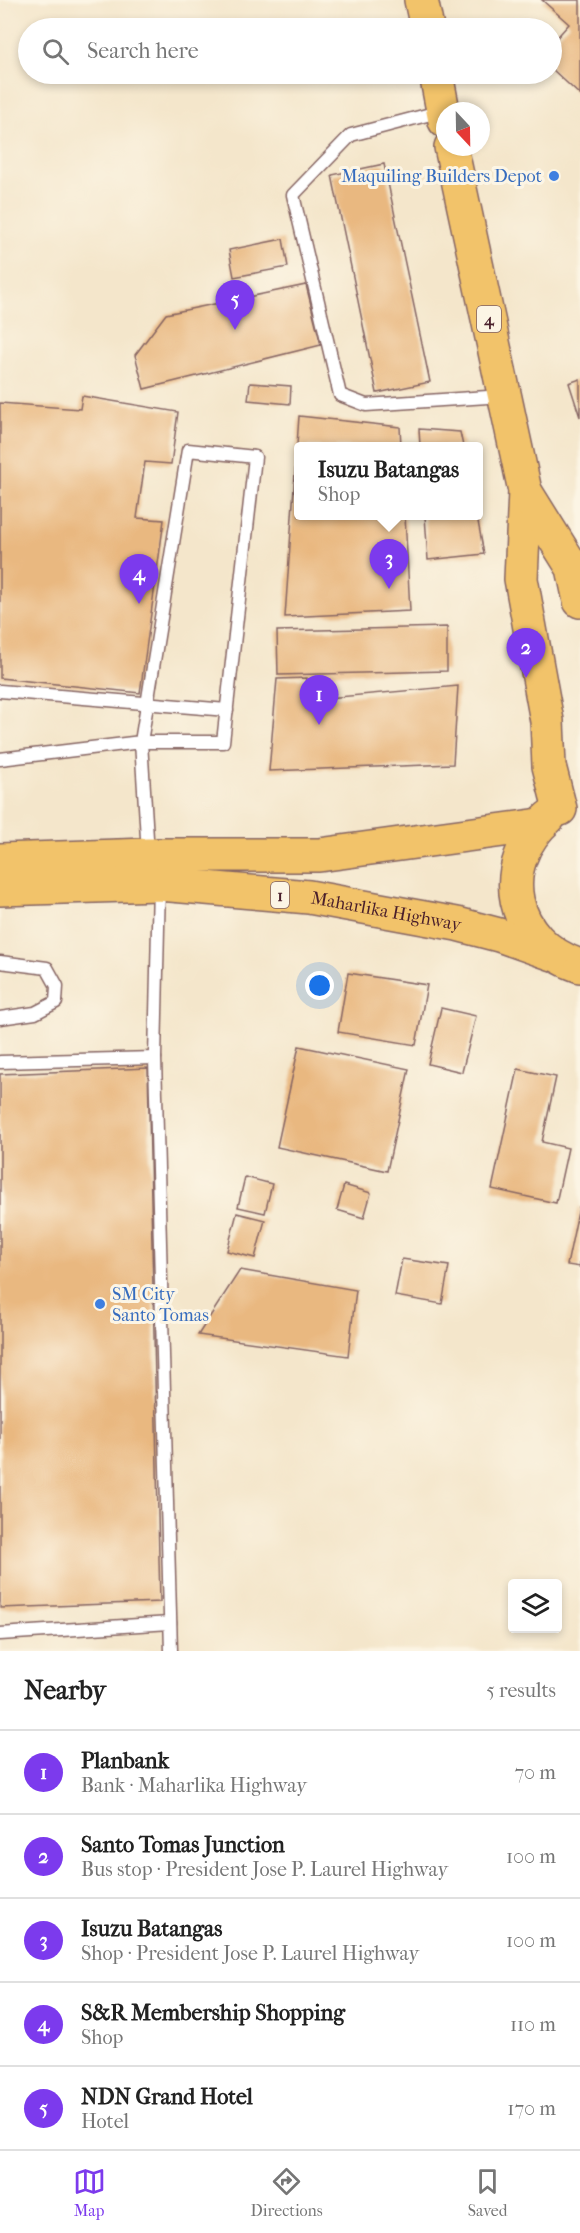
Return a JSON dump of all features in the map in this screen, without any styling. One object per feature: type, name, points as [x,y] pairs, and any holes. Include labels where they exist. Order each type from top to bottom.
[{"type":"highway","points":[[421,0],[425,18]]},
{"type":"highway","points":[[438,84],[441,102]]},
{"type":"highway","name":"4","points":[[453,156],[525,491],[521,579],[547,721],[549,766],[560,812]]},
{"type":"highway","name":"4","points":[[525,491],[573,568],[580,601]]},
{"type":"highway","name":"Maharlika Highway","points":[[0,889],[153,869],[319,855],[560,812]]},
{"type":"highway","name":"1","points":[[560,812],[528,840],[521,854],[516,873],[517,900],[531,932],[543,946],[566,960]]},
{"type":"highway","name":"Maharlika Highway","points":[[0,860],[153,869],[428,918],[499,935],[566,960]]},
{"type":"lane","points":[[436,118],[351,135],[293,195],[340,395],[366,405],[506,396]]},
{"type":"lane","points":[[0,759],[141,742],[223,742],[255,458],[188,450],[141,742],[153,869],[155,1058],[171,1651]]},
{"type":"lane","points":[[0,691],[227,710]]},
{"type":"lane","points":[[0,962],[47,968],[57,986],[56,1002],[35,1013],[0,1018]]},
{"type":"lane","points":[[0,1062],[155,1058]]},
{"type":"lane","points":[[0,1634],[170,1623]]},
{"type":"building","points":[[542,0],[580,0],[580,95],[562,78],[562,32],[569,24]]},
{"type":"building","points":[[384,164],[430,382],[377,393],[332,175]]},
{"type":"building","points":[[283,239],[288,267],[234,277],[229,250]]},
{"type":"building","points":[[306,285],[321,345],[144,389],[135,355],[166,314]]},
{"type":"building","points":[[580,379],[580,417],[569,383]]},
{"type":"building","points":[[250,383],[291,386],[290,404],[248,400]]},
{"type":"building","points":[[82,396],[178,412],[171,464],[145,462],[137,518],[164,520],[140,693],[0,678],[0,403],[80,409]]},
{"type":"building","points":[[299,416],[400,427],[401,442],[297,442]]},
{"type":"building","points":[[419,429],[460,432],[462,442],[420,442]]},
{"type":"building","points":[[294,488],[294,520],[405,520],[410,611],[285,617]]},
{"type":"building","points":[[425,520],[478,520],[484,554],[428,560]]},
{"type":"building","points":[[447,627],[447,671],[278,675],[277,631]]},
{"type":"building","points":[[307,678],[306,700],[458,686],[453,764],[269,771],[277,679]]},
{"type":"building","points":[[348,973],[427,985],[416,1045],[338,1032]]},
{"type":"building","points":[[441,1008],[476,1016],[462,1072],[428,1064]]},
{"type":"building","points":[[299,1046],[409,1069],[387,1171],[277,1147]]},
{"type":"building","points":[[148,1068],[160,1602],[0,1608],[0,1074]]},
{"type":"building","points":[[518,1069],[556,1077],[542,1142],[568,1148],[556,1203],[492,1189]]},
{"type":"building","points":[[245,1177],[272,1184],[265,1213],[238,1207]]},
{"type":"building","points":[[344,1185],[371,1193],[364,1218],[337,1210]]},
{"type":"building","points":[[580,1207],[580,1267],[567,1265]]},
{"type":"building","points":[[237,1213],[265,1220],[255,1258],[227,1251]]},
{"type":"building","points":[[402,1259],[449,1266],[442,1304],[395,1296]]},
{"type":"building","points":[[240,1270],[356,1290],[348,1356],[198,1335]]},
{"type":"place","name":"Maquiling Builders Depot","points":[[554,176]]},
{"type":"place","name":"NDN Grand Hotel","points":[[235,330]]},
{"type":"place","name":"Isuzu Batangas","points":[[389,589]]},
{"type":"place","name":"S&R Membership Shopping","points":[[139,604]]},
{"type":"place","name":"Santo Tomas Junction","points":[[526,678]]},
{"type":"place","name":"Planbank","points":[[319,725]]},
{"type":"place","name":"SM City Santo Tomas","points":[[100,1304]]}]
